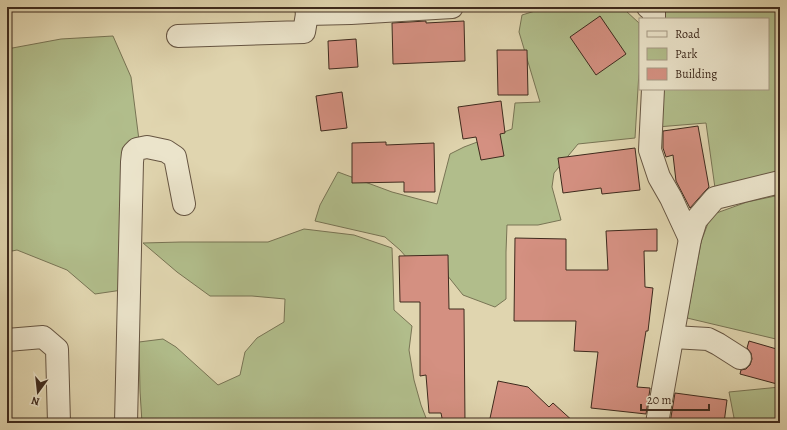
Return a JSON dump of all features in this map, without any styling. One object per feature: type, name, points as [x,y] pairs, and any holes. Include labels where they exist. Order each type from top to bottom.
[{"type":"street","points":[[178,36],[304,32],[307,10],[452,7]]},
{"type":"street","points":[[648,7],[654,12],[654,18]]},
{"type":"street","points":[[653,90],[650,150],[659,177],[671,198],[690,239]]},
{"type":"street","points":[[126,423],[132,162],[133,153],[137,149],[147,147],[166,151],[175,157],[184,204]]},
{"type":"street","points":[[657,423],[690,239],[696,220],[715,198],[780,182]]},
{"type":"street","points":[[7,340],[43,337],[57,349],[59,423]]},
{"type":"street","points":[[672,337],[708,339],[740,358]]},
{"type":"green space","points":[[548,7],[626,11],[639,23],[639,72],[635,138],[578,144],[554,173],[552,187],[561,220],[538,225],[507,225],[506,299],[495,307],[463,295],[439,265],[415,267],[400,250],[385,237],[315,221],[320,205],[338,172],[392,192],[437,204],[450,154],[464,147],[512,129],[515,103],[540,102],[519,32],[522,15]]},
{"type":"green space","points":[[658,7],[780,7],[780,173],[715,188],[706,123],[657,127],[659,90],[769,90],[769,18],[661,18]]},
{"type":"green space","points":[[113,36],[131,77],[142,164],[129,289],[95,294],[67,270],[17,250],[7,252],[7,49],[61,39]]},
{"type":"green space","points":[[780,195],[780,340],[687,318],[701,242],[711,215],[747,202]]},
{"type":"green space","points":[[304,229],[354,235],[392,248],[394,310],[412,326],[409,350],[414,380],[428,423],[142,423],[139,342],[163,339],[176,347],[218,385],[240,375],[245,352],[257,338],[284,322],[285,299],[252,296],[210,296],[177,272],[143,243],[268,242]]},
{"type":"green space","points":[[780,387],[780,423],[735,423],[729,392]]},
{"type":"building","points":[[600,16],[626,54],[596,75],[570,37]]},
{"type":"building","points":[[426,21],[426,23],[464,21],[465,61],[393,64],[392,23]]},
{"type":"building","points":[[356,39],[358,67],[329,69],[328,41]]},
{"type":"building","points":[[497,50],[527,50],[528,95],[498,95]]},
{"type":"building","points":[[342,92],[347,128],[321,131],[316,96]]},
{"type":"building","points":[[501,101],[505,133],[500,134],[504,156],[481,160],[476,137],[463,139],[458,107]]},
{"type":"building","points":[[698,126],[709,187],[690,208],[676,181],[673,155],[666,157],[663,148],[663,131]]},
{"type":"building","points":[[386,142],[386,145],[434,143],[435,192],[404,192],[404,182],[352,183],[352,143]]},
{"type":"building","points":[[635,148],[640,190],[602,194],[601,188],[563,193],[558,158]]},
{"type":"building","points":[[657,229],[657,251],[644,251],[645,287],[653,288],[648,331],[646,331],[637,387],[650,388],[646,414],[591,408],[598,352],[574,351],[576,321],[514,321],[515,238],[566,239],[566,270],[608,270],[606,231]]},
{"type":"building","points":[[448,255],[449,309],[464,309],[465,423],[443,423],[441,413],[429,413],[426,375],[420,376],[420,302],[400,302],[399,256]]},
{"type":"building","points":[[749,341],[780,350],[780,373],[777,384],[740,374],[741,370],[746,369],[750,365],[752,359],[751,353],[747,348]]},
{"type":"building","points":[[498,381],[528,387],[549,407],[553,403],[575,423],[489,423]]},
{"type":"building","points":[[675,393],[727,400],[724,423],[670,423]]}]
